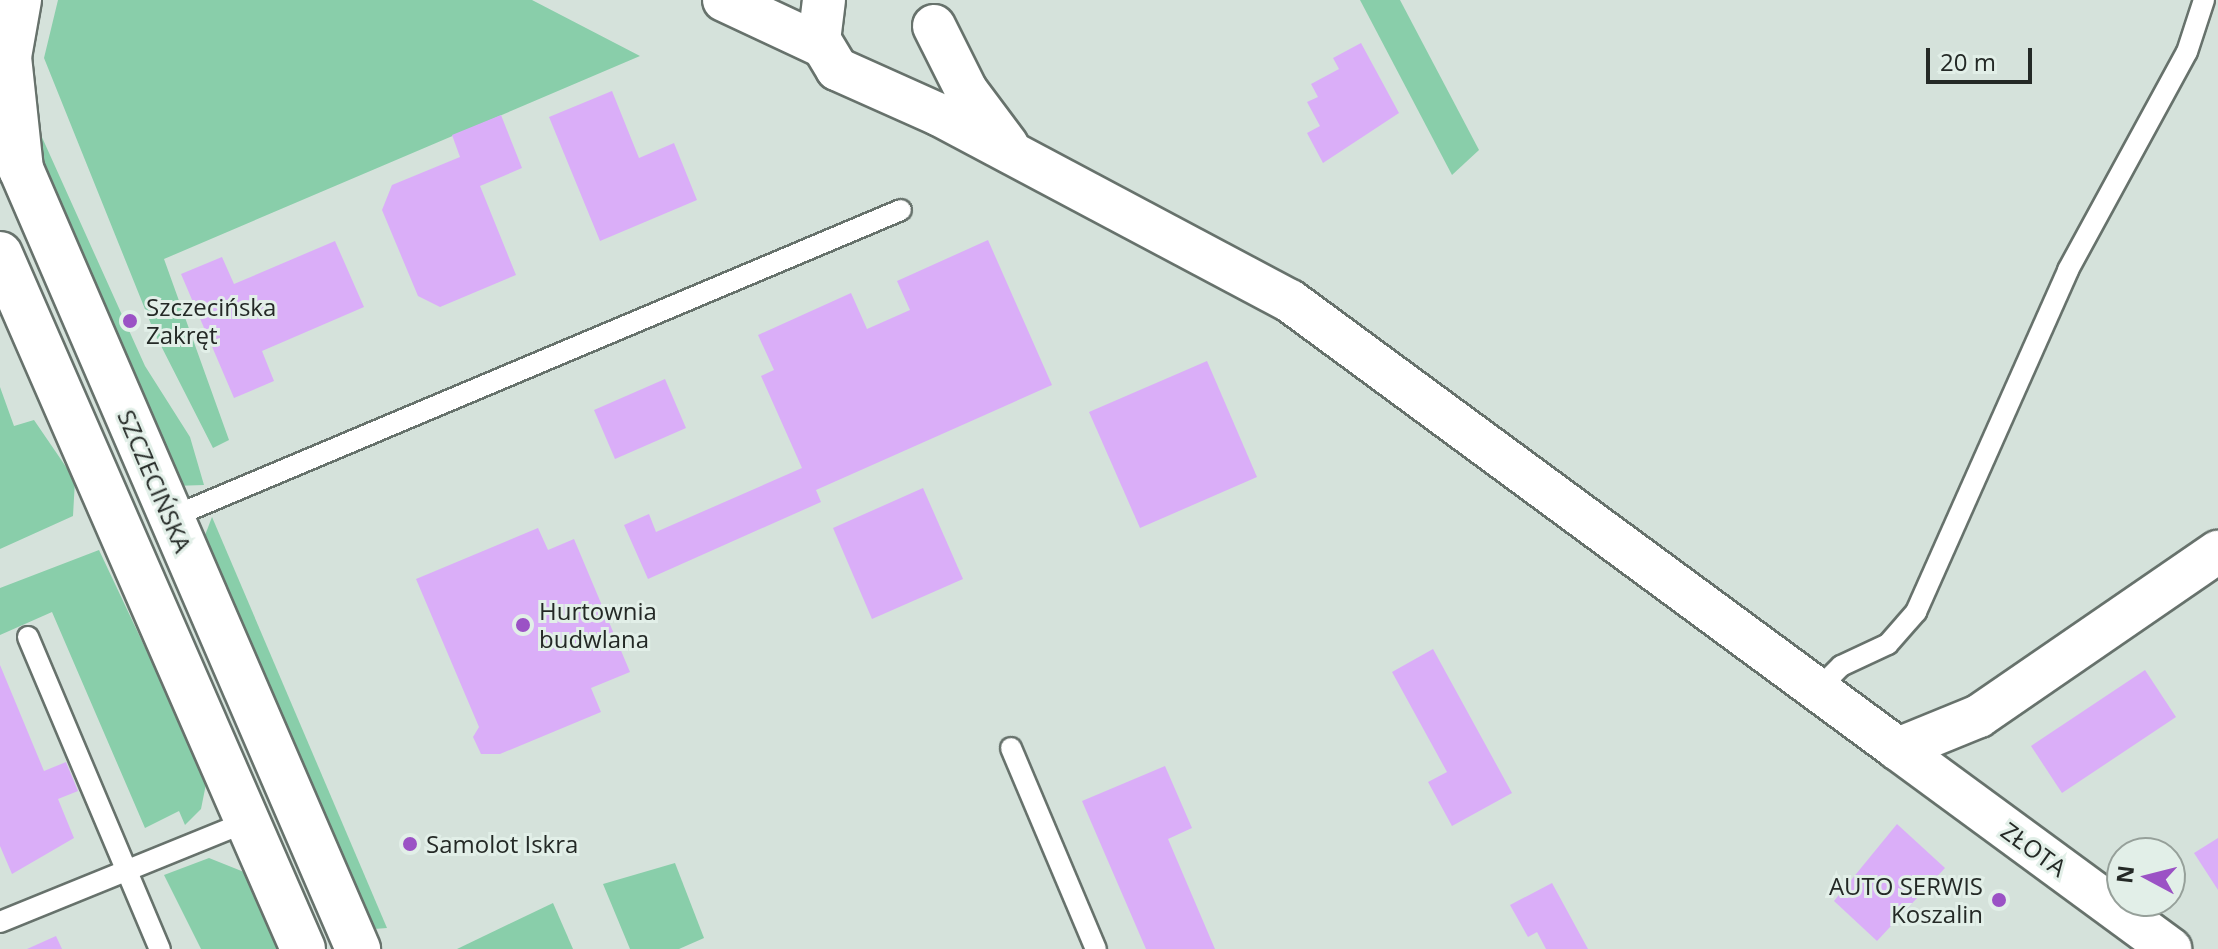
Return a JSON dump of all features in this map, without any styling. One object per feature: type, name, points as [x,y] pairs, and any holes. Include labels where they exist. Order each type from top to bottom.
[{"type":"main road","name":"SZCZECIŃSKA","points":[[19,0],[9,57],[21,169],[358,949]]},
{"type":"main road","points":[[0,254],[303,949]]},
{"type":"street","points":[[724,0],[822,46],[824,0]]},
{"type":"street","points":[[868,84],[903,78],[918,67],[931,13]]},
{"type":"street","points":[[931,13],[966,90],[1015,155]]},
{"type":"street","name":"ZŁOTA","points":[[822,46],[837,69],[1015,155],[1290,301],[2170,949]]},
{"type":"street","points":[[1898,749],[1979,716],[2218,552]]},
{"type":"lane","points":[[1817,690],[1841,666],[1888,644],[1916,612],[2068,270],[2187,52],[2204,0]]},
{"type":"lane","points":[[170,518],[901,210]]},
{"type":"lane","points":[[28,637],[160,949]]},
{"type":"lane","points":[[1011,748],[1096,949]]},
{"type":"lane","points":[[0,922],[249,821]]},
{"type":"green space","points":[[58,0],[532,0],[640,56],[164,259],[229,440],[213,448],[155,334],[44,58]]},
{"type":"green space","points":[[1360,0],[1400,0],[1479,150],[1452,175]]},
{"type":"green space","points":[[0,44],[145,366],[190,437],[204,485],[173,486],[0,97]]},
{"type":"green space","points":[[0,387],[14,426],[34,420],[75,480],[73,516],[0,549]]},
{"type":"green space","points":[[212,517],[387,928],[374,929],[199,551]]},
{"type":"green space","points":[[99,550],[207,779],[201,809],[185,825],[179,811],[145,828],[52,612],[0,635],[0,588]]},
{"type":"green space","points":[[209,858],[244,872],[279,949],[201,949],[164,875]]},
{"type":"green space","points":[[675,863],[704,938],[679,949],[630,949],[603,884]]},
{"type":"green space","points":[[553,903],[573,949],[457,949]]},
{"type":"building","points":[[1361,43],[1399,113],[1323,163],[1307,133],[1320,126],[1307,102],[1318,97],[1311,84],[1339,69],[1333,58]]},
{"type":"building","points":[[612,91],[639,158],[674,143],[697,200],[600,241],[549,117]]},
{"type":"building","points":[[501,115],[522,168],[480,186],[516,275],[440,307],[418,296],[382,210],[392,185],[460,157],[452,135]]},
{"type":"building","points":[[988,240],[1052,385],[816,490],[821,502],[648,579],[624,525],[649,514],[656,532],[802,468],[761,376],[774,370],[758,335],[851,293],[867,329],[910,310],[897,281]]},
{"type":"building","points":[[335,241],[364,307],[262,351],[274,381],[234,398],[181,274],[222,257],[234,284]]},
{"type":"building","points":[[1207,361],[1257,477],[1140,528],[1089,412]]},
{"type":"building","points":[[665,379],[686,428],[615,459],[594,410]]},
{"type":"building","points":[[923,488],[963,579],[872,619],[833,528]]},
{"type":"building","name":"Hurtownia budwlana","points":[[538,528],[548,550],[574,539],[630,672],[591,688],[601,712],[500,754],[481,754],[473,737],[479,727],[416,579]]},
{"type":"building","points":[[1433,649],[1512,793],[1452,826],[1428,782],[1447,772],[1392,672]]},
{"type":"building","points":[[0,665],[44,771],[66,762],[78,791],[58,799],[74,838],[12,874],[0,846]]},
{"type":"building","points":[[2145,670],[2176,717],[2062,793],[2031,746]]},
{"type":"building","points":[[1165,766],[1192,828],[1168,839],[1215,949],[1146,949],[1082,801]]},
{"type":"building","points":[[1897,824],[1945,868],[1877,941],[1834,901]]},
{"type":"building","points":[[2218,838],[2218,890],[2194,853]]},
{"type":"building","points":[[1552,883],[1588,949],[1546,949],[1537,932],[1528,937],[1510,905]]},
{"type":"building","points":[[56,936],[62,949],[27,949]]},
{"type":"place","name":"Szczecińska Zakręt","points":[[130,321]]},
{"type":"place","name":"Hurtownia budwlana","points":[[523,625]]},
{"type":"place","name":"Samolot Iskra","points":[[410,844]]},
{"type":"place","name":"AUTO SERWIS Koszalin","points":[[1999,900]]}]
